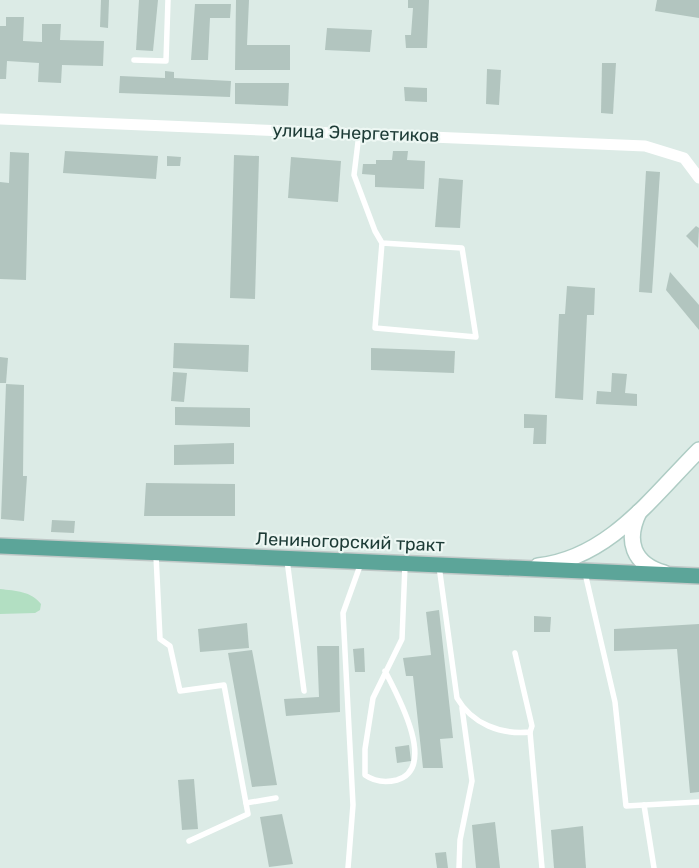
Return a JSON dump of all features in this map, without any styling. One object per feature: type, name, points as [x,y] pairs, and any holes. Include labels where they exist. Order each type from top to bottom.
[{"type":"main road","name":"Лениногорский тракт","points":[[0,546],[699,576]]},
{"type":"street","name":"улица Энергетиков","points":[[0,119],[645,146],[684,158],[699,178]]},
{"type":"street","points":[[526,568],[565,560],[594,549],[618,532],[699,450]]},
{"type":"street","points":[[646,503],[640,511],[634,527],[635,550],[638,558],[648,568],[669,574]]},
{"type":"lane","points":[[134,60],[166,61],[168,0]]},
{"type":"lane","points":[[359,133],[354,175],[375,231],[382,242],[375,328],[476,337],[462,248],[382,242]]},
{"type":"lane","points":[[156,552],[160,639],[170,646],[180,691],[224,686],[248,814],[190,840]]},
{"type":"lane","points":[[287,558],[304,691]]},
{"type":"lane","points":[[348,868],[353,805],[343,613],[362,561]]},
{"type":"lane","points":[[385,671],[402,705],[416,757],[414,766],[401,779],[381,782],[365,774],[365,749],[373,698],[385,671],[402,639],[406,563]]},
{"type":"lane","points":[[439,564],[457,698],[462,708],[472,780],[460,840],[458,868]]},
{"type":"lane","points":[[585,570],[615,702],[626,806],[699,802]]},
{"type":"lane","points":[[515,653],[532,726],[530,732],[542,868]]},
{"type":"lane","points":[[462,708],[479,722],[503,731],[530,732]]},
{"type":"lane","points":[[246,803],[276,798]]},
{"type":"lane","points":[[644,805],[654,868]]},
{"type":"green space","points":[[0,589],[23,592],[33,596],[41,604],[40,610],[35,613],[0,614]]},
{"type":"building","points":[[101,0],[109,0],[108,28],[100,27]]},
{"type":"building","points":[[139,0],[158,0],[153,51],[136,50]]},
{"type":"building","points":[[236,0],[249,0],[247,45],[290,45],[290,70],[235,70]]},
{"type":"building","points":[[408,0],[429,0],[427,48],[406,48],[405,35],[411,35],[413,8],[408,8]]},
{"type":"building","points":[[657,0],[699,0],[699,18],[655,11]]},
{"type":"building","points":[[195,4],[231,4],[230,18],[210,18],[208,60],[191,60]]},
{"type":"building","points":[[6,17],[24,17],[23,41],[42,42],[42,24],[61,24],[60,40],[104,41],[103,66],[62,65],[61,83],[38,82],[39,63],[7,61],[6,79],[0,79],[0,26],[6,26]]},
{"type":"building","points":[[327,28],[372,30],[370,52],[325,50]]},
{"type":"building","points":[[602,63],[616,63],[613,114],[601,113]]},
{"type":"building","points":[[487,69],[501,70],[499,105],[486,104]]},
{"type":"building","points":[[165,71],[174,72],[174,78],[231,81],[230,97],[119,93],[120,76],[165,78]]},
{"type":"building","points":[[235,83],[289,83],[288,106],[235,104]]},
{"type":"building","points":[[404,87],[427,88],[427,102],[405,101]]},
{"type":"building","points":[[65,151],[158,156],[156,179],[63,173]]},
{"type":"building","points":[[393,151],[408,151],[407,160],[425,161],[424,189],[375,187],[375,175],[362,174],[363,164],[376,164],[376,160],[392,160]]},
{"type":"building","points":[[10,152],[29,153],[26,280],[0,279],[0,182],[9,183]]},
{"type":"building","points":[[234,155],[259,156],[255,299],[230,298]]},
{"type":"building","points":[[167,156],[181,157],[180,166],[167,166]]},
{"type":"building","points":[[291,157],[341,161],[338,202],[288,198]]},
{"type":"building","points":[[646,171],[660,172],[652,293],[639,292]]},
{"type":"building","points":[[439,178],[463,180],[460,228],[435,227]]},
{"type":"building","points":[[696,226],[699,228],[698,248],[686,236]]},
{"type":"building","points":[[670,272],[699,305],[699,330],[666,290]]},
{"type":"building","points":[[567,286],[595,288],[594,315],[587,315],[583,400],[555,398],[559,314],[565,314]]},
{"type":"building","points":[[174,343],[249,345],[248,372],[173,368]]},
{"type":"building","points":[[371,348],[455,351],[454,373],[371,370]]},
{"type":"building","points":[[0,357],[8,358],[6,383],[0,383]]},
{"type":"building","points":[[173,372],[187,373],[184,402],[171,401]]},
{"type":"building","points":[[612,373],[627,374],[625,393],[637,394],[637,406],[596,404],[597,391],[611,392]]},
{"type":"building","points":[[6,384],[24,385],[23,476],[27,476],[24,521],[1,519]]},
{"type":"building","points":[[175,407],[250,408],[250,427],[175,425]]},
{"type":"building","points":[[524,414],[547,415],[546,444],[533,444],[534,428],[524,428]]},
{"type":"building","points":[[234,443],[234,464],[174,465],[174,445]]},
{"type":"building","points":[[146,483],[235,484],[235,516],[144,516]]},
{"type":"building","points":[[52,520],[75,521],[74,533],[51,532]]},
{"type":"building","points":[[439,610],[453,738],[440,739],[443,768],[423,768],[413,676],[406,676],[403,658],[431,655],[426,612]]},
{"type":"building","points":[[534,616],[551,617],[550,632],[534,632]]},
{"type":"building","points":[[247,623],[249,648],[200,652],[198,629]]},
{"type":"building","points":[[699,624],[699,792],[690,793],[677,649],[614,651],[614,629]]},
{"type":"building","points":[[317,646],[339,646],[340,712],[286,716],[284,699],[319,697]]},
{"type":"building","points":[[364,648],[365,672],[355,672],[353,649]]},
{"type":"building","points":[[252,650],[277,785],[252,787],[228,653]]},
{"type":"building","points":[[409,745],[411,761],[397,763],[395,747]]},
{"type":"building","points":[[194,779],[198,829],[182,830],[178,780]]},
{"type":"building","points":[[282,814],[293,864],[269,867],[260,817]]},
{"type":"building","points":[[495,822],[500,868],[476,868],[472,825]]},
{"type":"building","points":[[583,826],[586,868],[554,868],[551,830]]},
{"type":"building","points":[[446,852],[448,868],[437,868],[435,853]]}]
